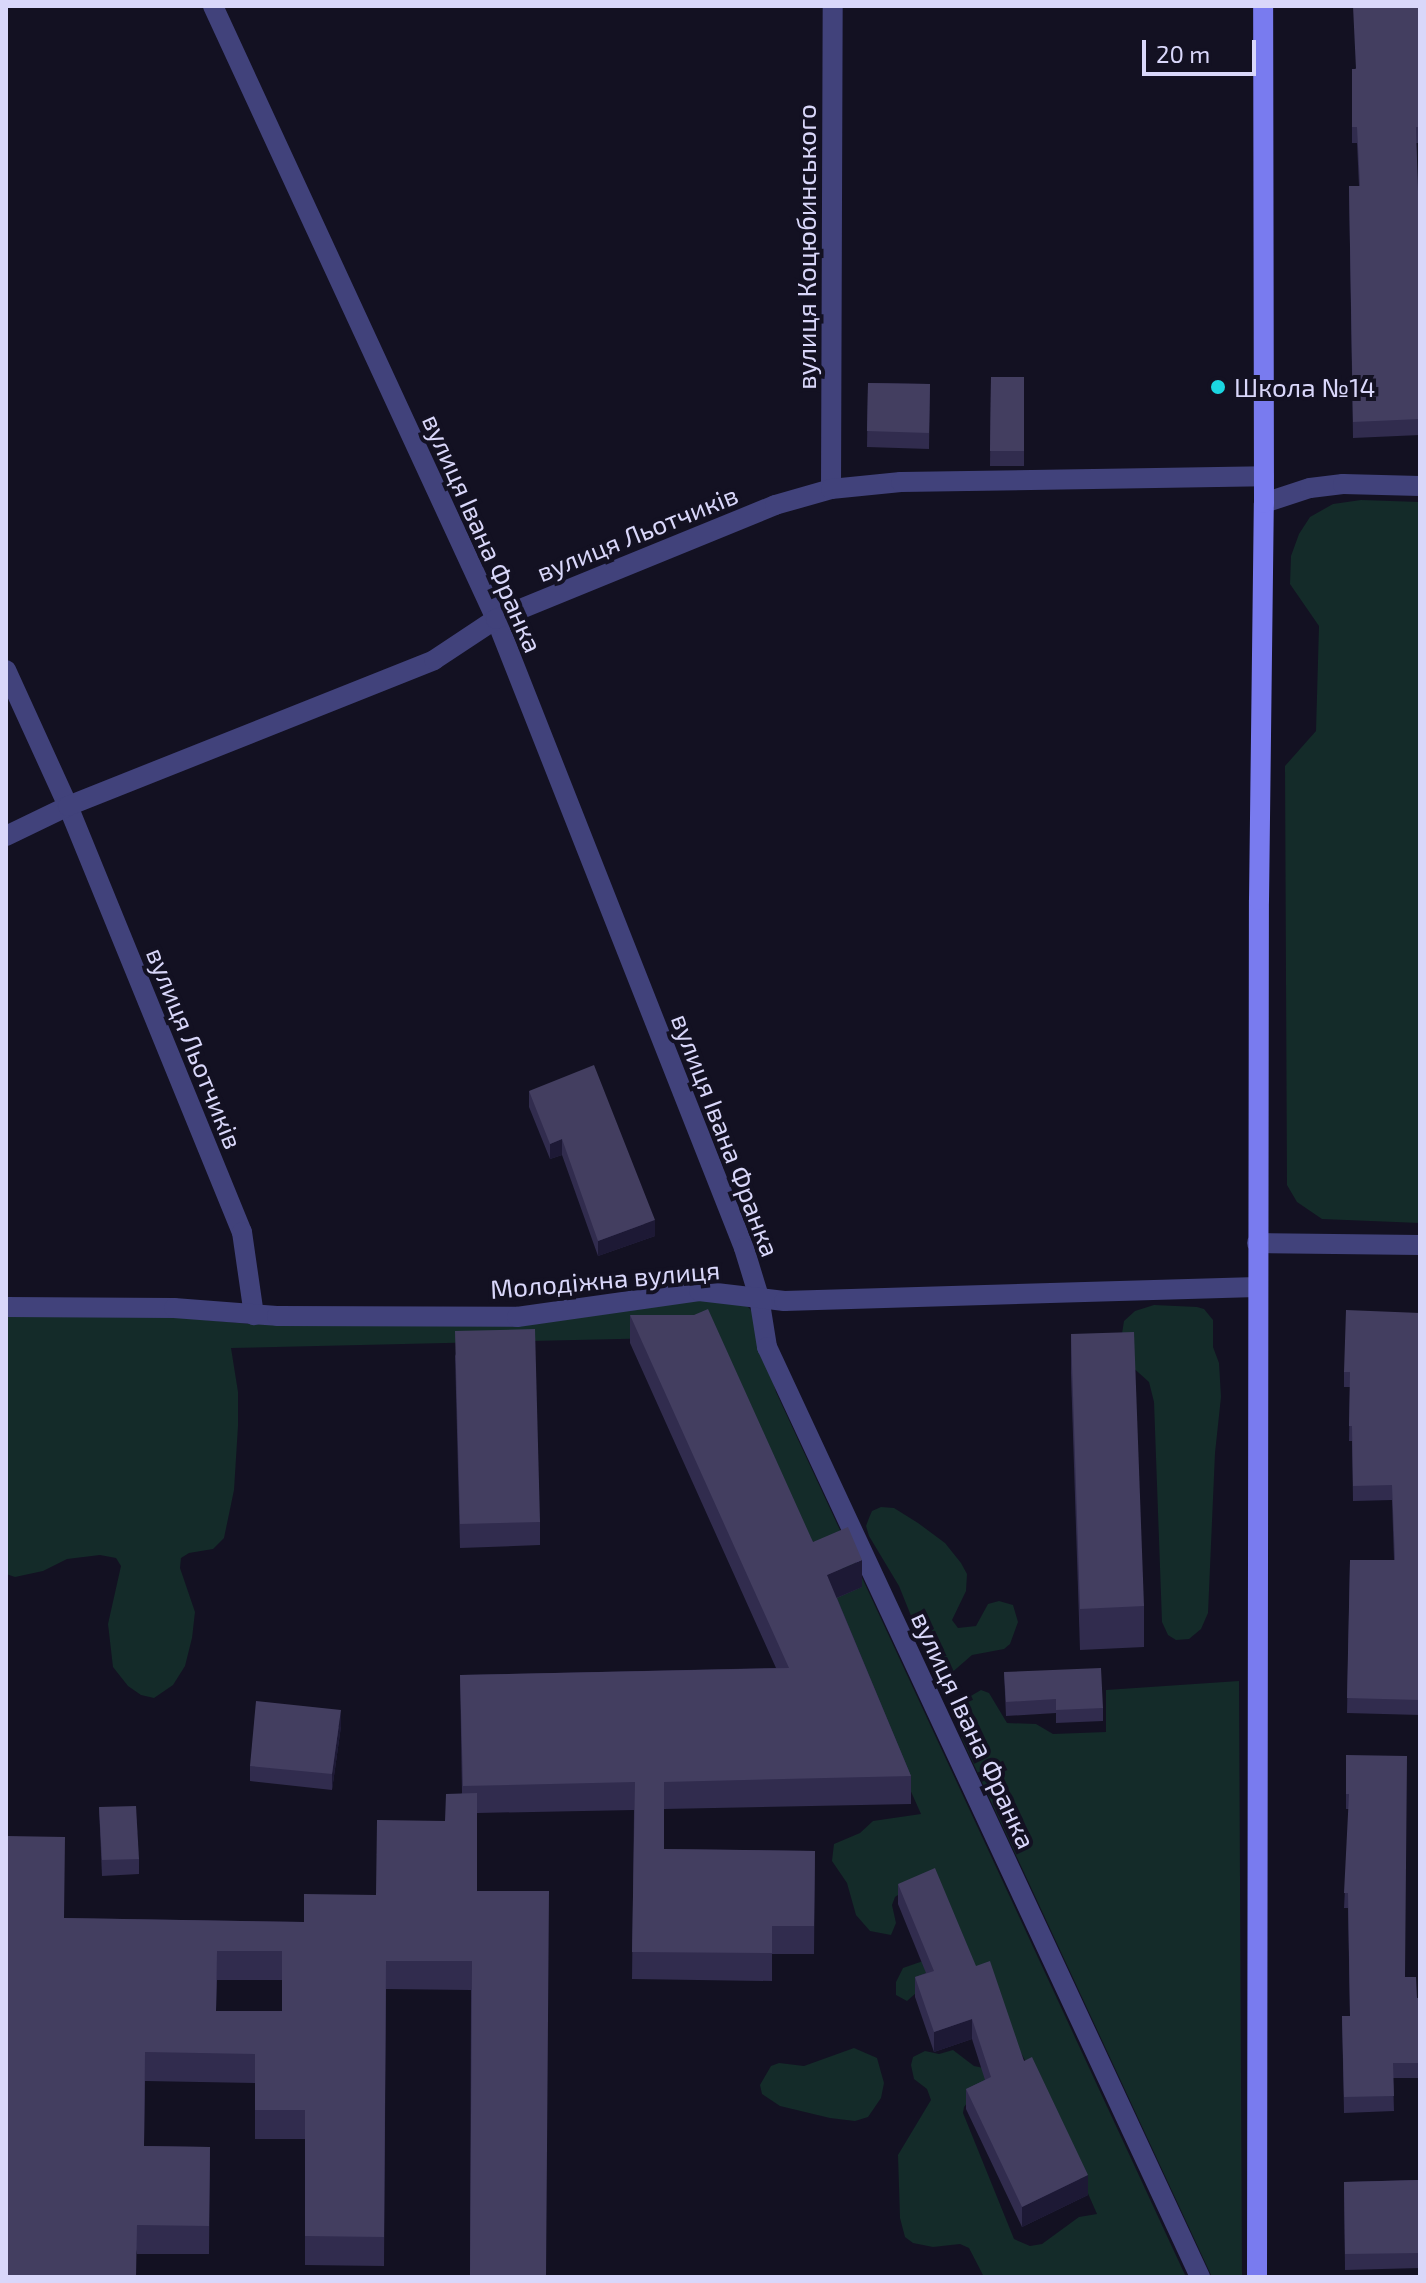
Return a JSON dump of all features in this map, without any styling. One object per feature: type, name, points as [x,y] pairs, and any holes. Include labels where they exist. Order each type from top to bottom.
[{"type":"street","name":"вулиця Івана Франка","points":[[213,6],[496,619],[738,1233],[759,1297],[767,1347],[1200,2277]]},
{"type":"street","name":"вулиця Коцюбинського","points":[[831,489],[833,6]]},
{"type":"street","points":[[1257,2277],[1257,1243],[1264,503],[1263,6]]},
{"type":"street","name":"вулиця Льотчиків","points":[[6,836],[68,806],[434,660],[496,619],[775,505],[831,489],[901,482],[1264,476]]},
{"type":"street","points":[[1264,503],[1310,488],[1343,484],[1420,486]]},
{"type":"street","name":"вулиця Льотчиків","points":[[6,670],[68,806],[242,1232],[254,1315]]},
{"type":"street","points":[[1257,1243],[1420,1245]]},
{"type":"street","name":"Молодіжна вулиця","points":[[6,1307],[174,1308],[254,1315],[517,1317],[699,1291],[784,1301],[1257,1287]]},
{"type":"green space","points":[[1361,500],[1420,502],[1420,1223],[1322,1219],[1297,1202],[1287,1185],[1285,766],[1316,731],[1319,626],[1290,584],[1291,556],[1299,534],[1310,517],[1333,504]]},
{"type":"green space","points":[[697,1300],[746,1305],[753,1312],[776,1392],[1186,2277],[984,2277],[969,2248],[960,2244],[933,2247],[913,2243],[905,2237],[900,2218],[898,2155],[931,2100],[927,2089],[914,2079],[911,2065],[913,2057],[925,2051],[939,2054],[953,2050],[974,2066],[993,2070],[964,2107],[963,2113],[1014,2239],[1030,2246],[1042,2244],[1079,2217],[1097,2214],[1047,2100],[1016,2044],[916,1993],[907,2001],[896,1995],[896,1982],[903,1968],[926,1960],[904,1891],[895,1897],[892,1905],[896,1923],[891,1935],[870,1931],[856,1915],[847,1883],[832,1861],[834,1844],[860,1833],[873,1821],[921,1814],[708,1337],[231,1348],[238,1392],[238,1426],[234,1490],[224,1538],[213,1549],[189,1553],[181,1558],[180,1568],[195,1612],[192,1638],[185,1666],[173,1685],[154,1698],[141,1695],[128,1686],[113,1667],[108,1624],[121,1566],[116,1558],[100,1555],[67,1559],[43,1571],[15,1577],[6,1574],[6,1315],[172,1317],[251,1324],[519,1326]]},
{"type":"green space","points":[[1154,1305],[1204,1309],[1213,1320],[1213,1347],[1219,1363],[1221,1397],[1215,1453],[1208,1613],[1201,1629],[1189,1639],[1176,1640],[1168,1635],[1162,1622],[1154,1402],[1149,1382],[1130,1365],[1120,1346],[1124,1321],[1135,1311]]},
{"type":"green space","points":[[881,1507],[894,1508],[918,1523],[945,1543],[961,1563],[967,1574],[966,1591],[952,1620],[958,1628],[976,1626],[988,1604],[999,1601],[1013,1605],[1018,1622],[1010,1644],[1004,1649],[972,1655],[949,1675],[932,1668],[899,1586],[869,1536],[866,1526],[869,1518],[872,1511]]},
{"type":"green space","points":[[1239,1681],[1242,2277],[1212,2277],[961,1737],[968,1737],[963,1713],[969,1697],[981,1690],[989,1693],[1007,1723],[1036,1724],[1053,1734],[1106,1732],[1106,1690]]},
{"type":"green space","points":[[854,2048],[877,2058],[884,2083],[881,2098],[868,2117],[855,2121],[830,2118],[780,2106],[762,2094],[760,2085],[771,2066],[779,2063],[804,2066]]},
{"type":"building","points":[[1353,6],[1420,6],[1420,127],[1416,127],[1420,192],[1420,419],[1353,422],[1349,186],[1360,186],[1357,127],[1352,127],[1352,69],[1356,69]]},
{"type":"building","points":[[991,377],[1024,377],[1024,451],[990,451]]},
{"type":"building","points":[[868,383],[930,384],[929,433],[867,431]]},
{"type":"building","points":[[594,1065],[655,1220],[598,1241],[562,1139],[550,1144],[529,1091]]},
{"type":"building","points":[[708,1309],[813,1542],[848,1527],[862,1560],[827,1575],[911,1776],[664,1782],[664,1849],[815,1851],[814,1926],[772,1926],[772,1953],[632,1952],[635,1782],[463,1786],[460,1675],[789,1668],[630,1315],[694,1315]]},
{"type":"building","points":[[1346,1310],[1420,1313],[1420,1700],[1347,1698],[1350,1560],[1395,1560],[1392,1485],[1353,1486],[1352,1426],[1349,1426],[1350,1372],[1344,1372]]},
{"type":"building","points":[[535,1329],[540,1522],[460,1524],[455,1331]]},
{"type":"building","points":[[1134,1332],[1144,1606],[1080,1609],[1071,1334]]},
{"type":"building","points":[[1101,1668],[1103,1708],[1056,1710],[1056,1699],[1006,1702],[1004,1672]]},
{"type":"building","points":[[256,1701],[341,1710],[332,1774],[250,1766]]},
{"type":"building","points":[[1346,1755],[1407,1756],[1405,1977],[1416,1977],[1417,1998],[1420,1998],[1420,2063],[1393,2063],[1394,2096],[1344,2097],[1342,2016],[1350,2016],[1348,1893],[1344,1893],[1349,1794],[1346,1794]]},
{"type":"building","points":[[477,1793],[477,1891],[549,1891],[546,2277],[470,2276],[472,1961],[386,1961],[384,2237],[305,2236],[305,2110],[255,2110],[255,2054],[145,2052],[144,2146],[210,2147],[209,2226],[137,2225],[136,2277],[6,2277],[6,1836],[65,1837],[64,1918],[304,1922],[304,1894],[376,1895],[377,1820],[445,1821],[446,1794]],"holes":[[[217,1951],[282,1951],[282,2011],[216,2011]]]},
{"type":"building","points":[[136,1806],[139,1859],[102,1860],[99,1807]]},
{"type":"building","points":[[935,1868],[976,1966],[990,1961],[1024,2061],[1032,2057],[1088,2175],[1022,2207],[966,2089],[991,2077],[972,2019],[934,2032],[915,1977],[934,1971],[898,1884]]},
{"type":"building","points":[[1418,2180],[1420,2253],[1345,2254],[1344,2182]]},
{"type":"place","name":"Школа №14","points":[[1218,387]]}]
